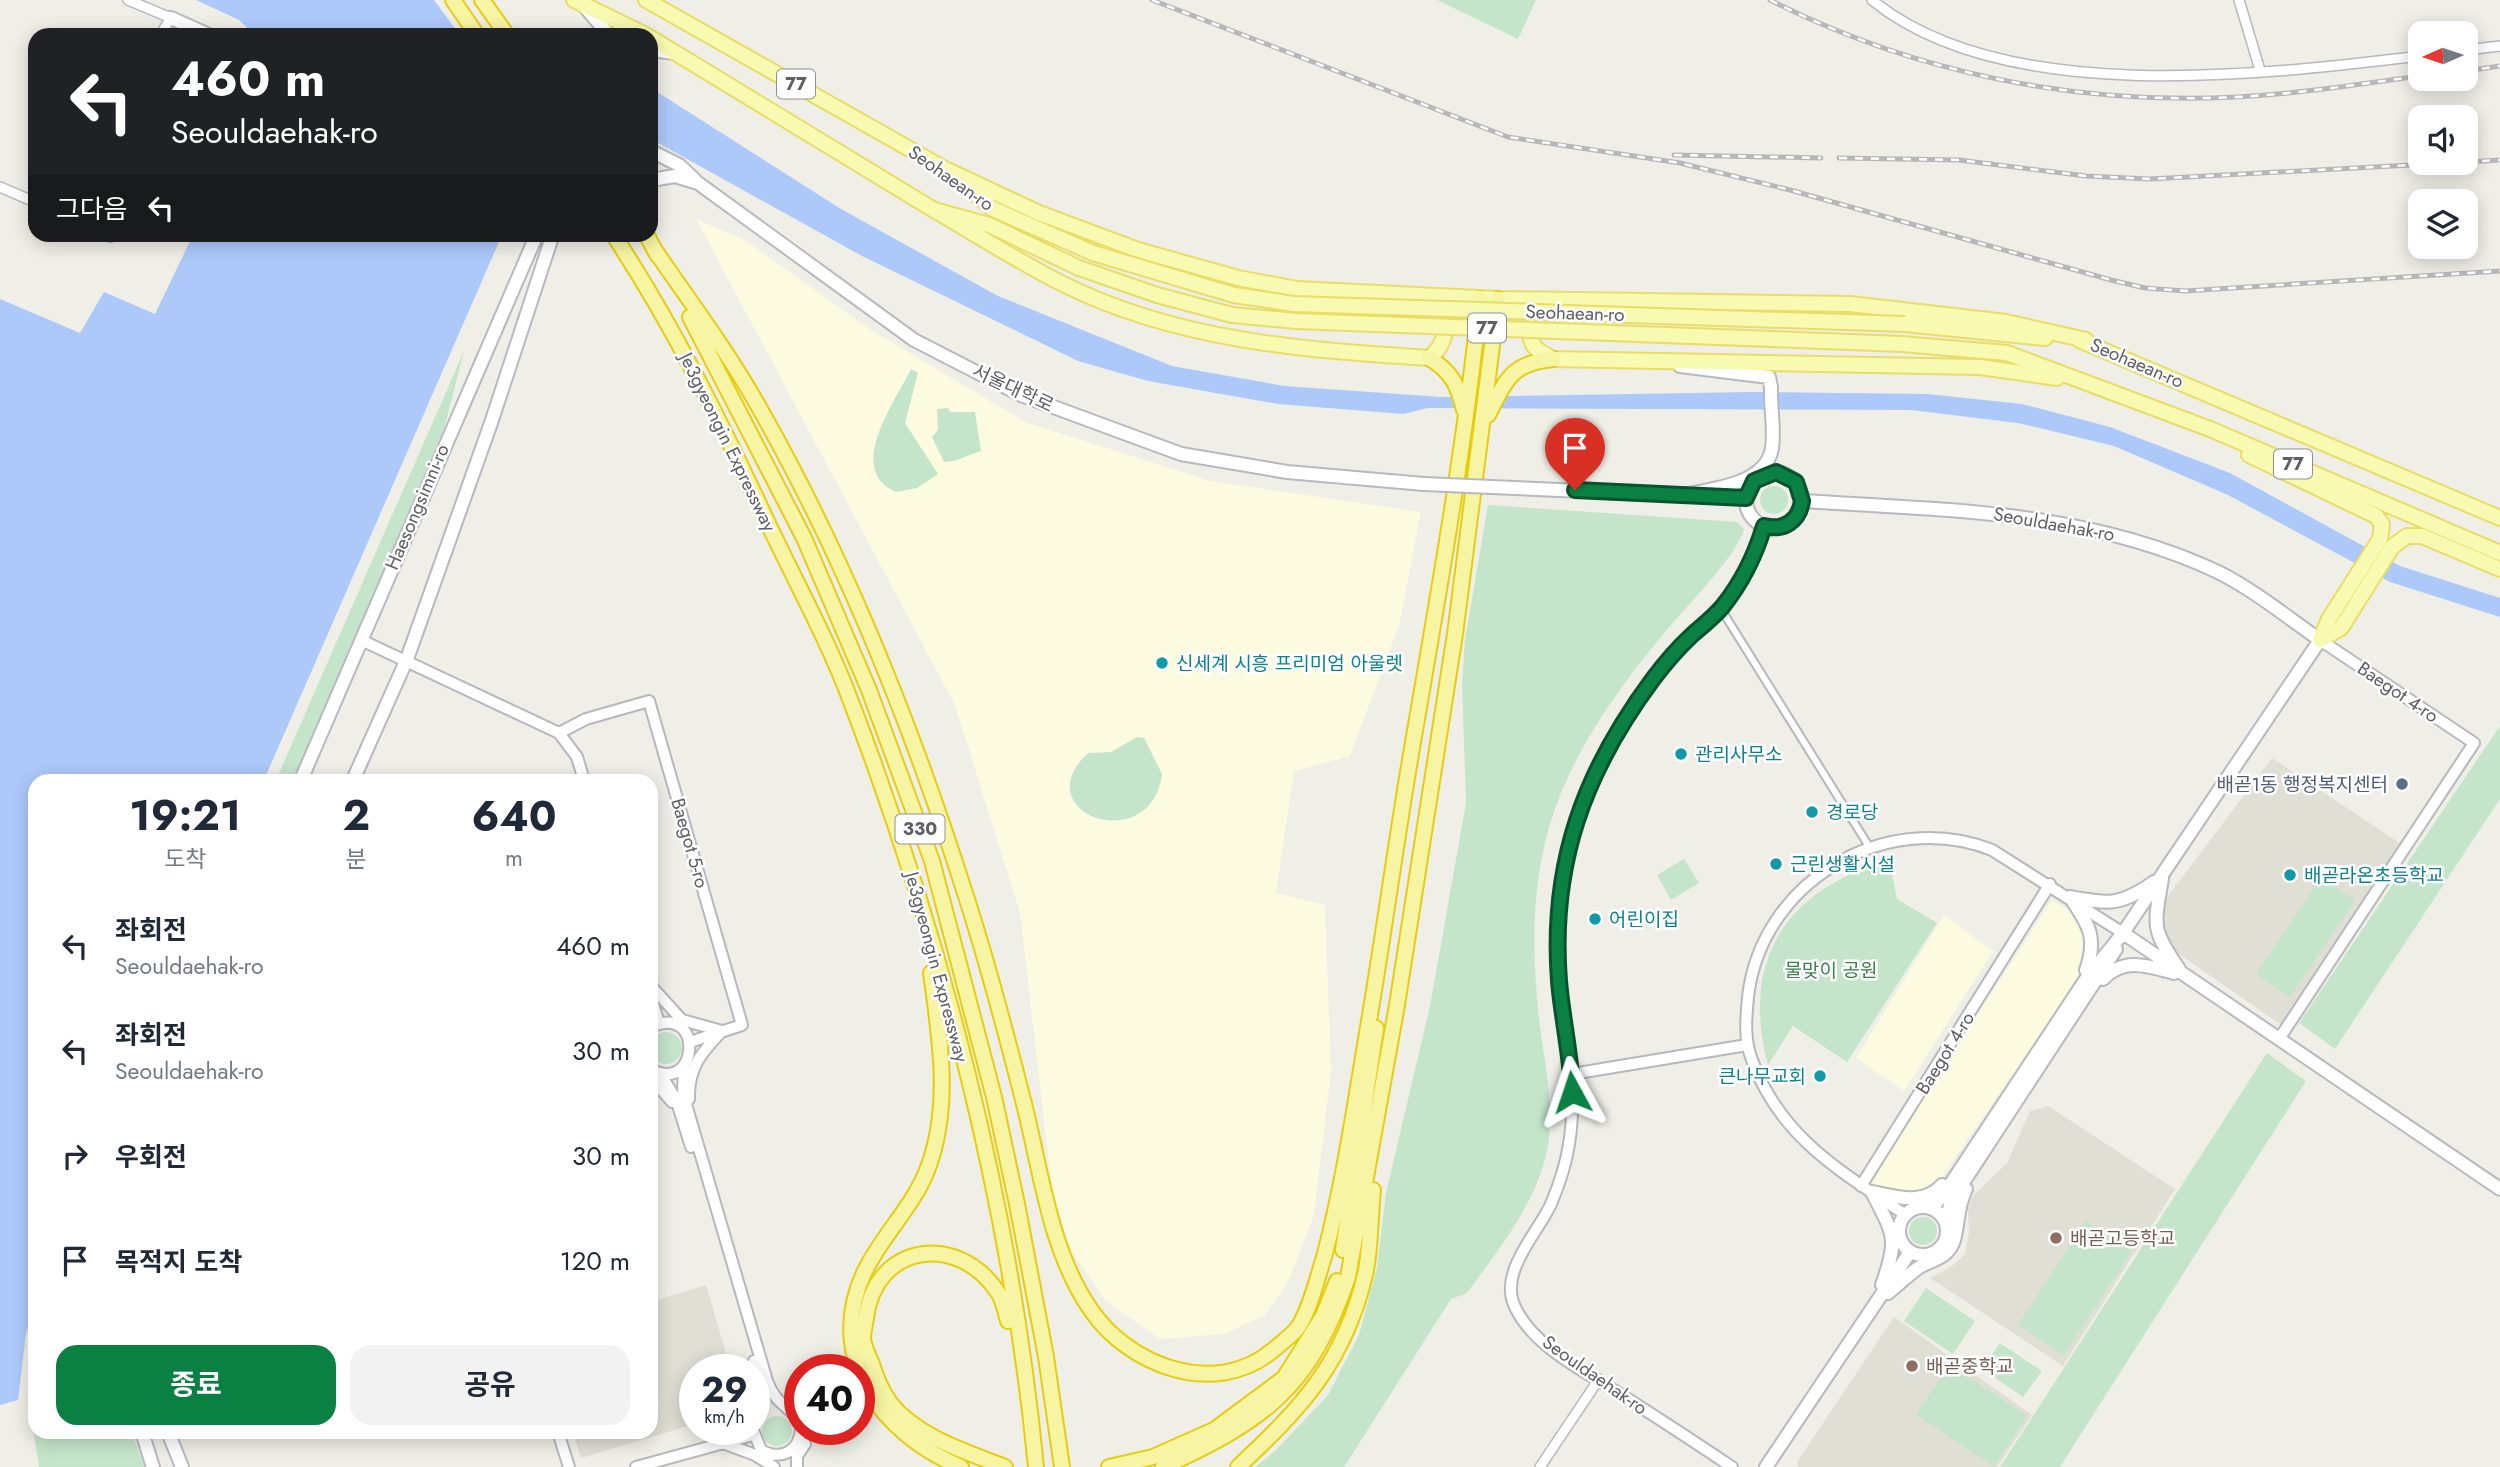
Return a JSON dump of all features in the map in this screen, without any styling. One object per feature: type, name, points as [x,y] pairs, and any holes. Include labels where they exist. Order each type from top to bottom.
[{"type":"highway","points":[[453,0],[472,28]]},
{"type":"highway","points":[[482,0],[502,28]]},
{"type":"highway","name":"Je3gyeongin Expressway","points":[[618,242],[700,379],[849,695],[912,872],[973,1101],[996,1206],[1031,1410],[1036,1467]]},
{"type":"highway","name":"Je3gyeongin Expressway","points":[[651,242],[804,538],[869,690],[932,861],[994,1097],[1017,1204],[1046,1357],[1062,1467]]},
{"type":"highway","points":[[654,248],[753,396],[801,485],[879,657],[964,889],[1023,1099],[1048,1203],[1069,1270],[1093,1313],[1124,1343],[1151,1361],[1183,1373],[1220,1374],[1259,1362],[1297,1329],[1317,1281],[1334,1220],[1464,441],[1480,299]]},
{"type":"highway","points":[[1163,1467],[1221,1440],[1276,1402],[1310,1362],[1333,1320],[1348,1277],[1381,1094],[1455,634],[1482,441],[1498,299]]},
{"type":"highway","points":[[1429,358],[1443,366],[1455,381],[1466,421]]},
{"type":"highway","points":[[1483,423],[1505,382],[1516,369],[1533,361],[1553,359]]},
{"type":"highway","points":[[912,872],[940,1040],[942,1110],[926,1173],[864,1273],[851,1322],[855,1355],[868,1394],[891,1424],[932,1455],[961,1467]]},
{"type":"highway","points":[[1109,1467],[1153,1457],[1213,1430],[1284,1378],[1323,1316],[1339,1275],[1351,1206],[1373,1060],[1387,915]]},
{"type":"highway","points":[[1238,1467],[1299,1407],[1329,1368],[1350,1325],[1365,1272],[1381,1094]]},
{"type":"highway","points":[[1005,1467],[950,1446],[904,1418],[879,1386],[863,1339],[868,1300],[880,1278],[892,1267],[925,1252],[945,1253],[965,1259],[977,1268],[999,1292],[1031,1410]]},
{"type":"main road","name":"Seohaean-ro","points":[[646,0],[945,169],[993,209],[1093,253],[1234,295],[1294,304],[1905,324],[2086,340],[2500,518]]},
{"type":"main road","points":[[578,2],[603,28]]},
{"type":"main road","points":[[578,2],[632,28]]},
{"type":"main road","points":[[171,18],[193,28]]},
{"type":"main road","name":"Seohaean-ro","points":[[658,42],[934,210],[989,225],[1079,268],[1157,295],[1232,314],[1296,321],[1902,344],[2007,353],[2210,429],[2500,554]]},
{"type":"main road","points":[[658,51],[676,54]]},
{"type":"main road","points":[[658,154],[679,164],[698,183]]},
{"type":"main road","points":[[945,169],[1039,214],[1138,250],[1238,278],[1297,289],[1480,299],[1850,304],[2006,322],[2086,340]]},
{"type":"main road","name":"서울대학로","points":[[658,179],[675,176],[698,183],[914,340],[1021,395],[1181,454],[1287,472],[1424,484],[1746,498]]},
{"type":"main road","points":[[934,210],[1064,285],[1150,318],[1230,339],[1304,350],[1429,358],[1441,350],[1445,335],[1445,321],[1440,305],[1430,297]]},
{"type":"main road","name":"Haesongsimni-ro","points":[[304,774],[534,242]]},
{"type":"main road","name":"Haesongsimni-ro","points":[[356,774],[407,659],[491,423],[550,242]]},
{"type":"main road","points":[[1553,300],[1539,306],[1530,335],[1534,347],[1553,359],[1980,367],[2083,381]]},
{"type":"main road","points":[[1651,362],[1732,375],[1763,375],[1771,384],[1774,461],[1749,489],[1746,498],[1750,515],[1764,526],[1779,528],[1793,522],[1802,501],[1801,491],[1788,475],[1776,472],[1761,476]]},
{"type":"main road","points":[[2210,429],[2247,454],[2376,516],[2382,524],[2386,543]]},
{"type":"main road","points":[[1685,495],[1747,479],[1774,450]]},
{"type":"main road","name":"Seouldaehak-ro","points":[[1802,501],[1959,510],[2087,526],[2157,546],[2220,573],[2319,640]]},
{"type":"main road","points":[[1979,1151],[1937,1202],[1927,1207],[1919,1207],[1906,1214],[1901,1221],[1899,1236],[1910,1252],[1921,1256],[1937,1252],[1946,1238],[1946,1222],[1951,1201],[1979,1151],[2319,640],[2341,628],[2357,588],[2386,543],[2407,536],[2422,536],[2500,569]]},
{"type":"main road","points":[[2070,897],[2118,903],[2133,897],[2162,875]]},
{"type":"main road","points":[[2162,875],[2155,925],[2157,937],[2183,975]]},
{"type":"main road","points":[[2070,897],[2085,919],[2092,937],[2091,956],[2082,994]]},
{"type":"main road","points":[[2123,933],[2500,1189]]},
{"type":"main road","points":[[2082,994],[2113,970],[2125,966],[2143,965],[2183,975]]},
{"type":"main road","points":[[1867,1189],[1907,1198],[1926,1198],[1979,1151]]},
{"type":"main road","points":[[1875,1305],[1920,1267],[1943,1257],[1950,1250],[1962,1196],[1979,1151]]},
{"type":"main road","points":[[1867,1189],[1890,1227],[1894,1243],[1875,1305]]},
{"type":"main road","points":[[1927,1207],[1941,1215],[1946,1222]]},
{"type":"main road","points":[[1766,1467],[1910,1252]]},
{"type":"main road","points":[[144,1439],[153,1467]]},
{"type":"main road","points":[[171,1439],[182,1467]]},
{"type":"street","points":[[128,0],[171,18],[165,28]]},
{"type":"street","points":[[1872,0],[1896,20],[1963,49],[2017,63],[2081,73],[2139,76],[2260,70],[2408,57]]},
{"type":"street","points":[[2239,0],[2260,70]]},
{"type":"street","points":[[2478,49],[2500,46]]},
{"type":"street","points":[[0,187],[28,199]]},
{"type":"street","name":"Seouldaehak-ro","points":[[1732,1467],[1557,1352],[1533,1331],[1513,1304],[1511,1290],[1519,1257],[1541,1225],[1562,1174],[1569,1145],[1572,1074],[1557,947],[1561,883],[1577,815],[1610,743],[1676,651],[1721,608],[1744,576],[1764,526]]},
{"type":"street","points":[[1721,608],[1870,848]]},
{"type":"street","points":[[361,640],[407,659],[559,733],[577,757],[582,774]]},
{"type":"street","name":"Baegot 4-ro","points":[[2279,1039],[2474,743],[2319,640]]},
{"type":"street","name":"Baegot 5-ro","points":[[559,733],[586,719],[649,701],[742,1025],[722,1031]]},
{"type":"street","points":[[1906,1214],[1803,1143],[1785,1122],[1757,1073],[1747,1045],[1748,1005],[1753,970],[1774,923],[1805,886],[1826,868],[1844,857],[1907,839],[1970,842],[2018,864],[2123,933]]},
{"type":"street","name":"Baegot 4-ro","points":[[1867,1189],[2050,884]]},
{"type":"street","points":[[658,994],[682,1020],[722,1031]]},
{"type":"street","points":[[658,1025],[675,1024],[682,1028],[690,1042],[689,1058],[684,1066],[681,1086],[686,1117],[755,1354]]},
{"type":"street","points":[[690,1042],[722,1031]]},
{"type":"street","points":[[686,1117],[692,1069],[703,1051],[722,1031]]},
{"type":"street","points":[[1572,1074],[1747,1045]]},
{"type":"street","points":[[658,1073],[671,1073],[684,1066]]},
{"type":"street","points":[[658,1076],[672,1088],[686,1117]]},
{"type":"street","points":[[770,1378],[784,1396]]},
{"type":"street","points":[[1540,1467],[1599,1380]]},
{"type":"street","points":[[770,1390],[784,1408]]},
{"type":"street","points":[[770,1408],[784,1408]]},
{"type":"street","points":[[560,1439],[569,1467]]},
{"type":"street","points":[[636,1467],[716,1445]]},
{"type":"street","points":[[728,1445],[755,1455],[774,1467]]},
{"type":"street","points":[[760,1445],[761,1450],[770,1454],[782,1467]]},
{"type":"street","points":[[795,1445],[795,1467]]},
{"type":"street","points":[[795,1467],[802,1445]]},
{"type":"street","points":[[770,1454],[785,1454],[794,1448]]},
{"type":"shaded area","points":[[696,219],[746,241],[871,330],[1025,422],[1210,481],[1421,512],[1399,625],[1350,756],[1294,771],[1276,893],[1325,905],[1331,1071],[1314,1215],[1289,1280],[1265,1315],[1224,1334],[1160,1339],[1106,1301],[1071,1251],[1052,1189],[1020,913],[955,705]]},
{"type":"shaded area","points":[[2272,758],[2401,844],[2281,1025],[2172,949],[2159,920],[2168,896]]},
{"type":"shaded area","points":[[2052,900],[2093,925],[2095,954],[1935,1187],[1929,1193],[1896,1197],[1870,1181]]},
{"type":"shaded area","points":[[1944,915],[1993,951],[1904,1091],[1856,1058]]},
{"type":"shaded area","name":"배곧고등학교","points":[[2048,1106],[2175,1189],[2063,1366],[1930,1278],[1951,1267],[1965,1254],[1969,1232],[1968,1210],[1972,1197],[2007,1163],[2030,1111]]},
{"type":"shaded area","points":[[706,1285],[726,1354],[679,1354],[679,1429],[658,1435],[658,1300]]},
{"type":"shaded area","name":"배곧중학교","points":[[1894,1317],[2032,1415],[1997,1467],[1798,1467],[1797,1462]]},
{"type":"shaded area","points":[[575,1439],[645,1439],[581,1458]]},
{"type":"green space","points":[[1437,0],[1536,0],[1518,39]]},
{"type":"green space","points":[[464,351],[445,426],[296,774],[279,774]]},
{"type":"green space","points":[[911,369],[918,373],[905,423],[938,474],[917,488],[896,492],[881,482],[874,468],[874,452],[886,416]]},
{"type":"green space","points":[[948,408],[950,412],[975,412],[981,451],[944,462],[932,437],[938,430],[937,409]]},
{"type":"green space","points":[[1774,486],[1784,490],[1788,500],[1784,510],[1774,514],[1764,510],[1760,500],[1764,490]]},
{"type":"green space","points":[[1488,505],[1737,522],[1744,529],[1723,565],[1652,648],[1600,719],[1571,770],[1550,824],[1539,872],[1534,945],[1539,1019],[1550,1101],[1549,1135],[1541,1171],[1525,1208],[1467,1293],[1451,1299],[1344,1467],[1255,1467],[1275,1451],[1328,1395],[1359,1335],[1377,1267],[1386,1193],[1430,1006],[1466,803],[1462,683],[1465,640]]},
{"type":"green space","points":[[2500,726],[2500,799],[2335,1049],[2299,1023]]},
{"type":"green space","points":[[1137,737],[1144,738],[1162,774],[1153,800],[1137,815],[1117,820],[1097,818],[1080,809],[1071,794],[1072,775],[1088,753],[1111,752]]},
{"type":"green space","points":[[1684,859],[1699,883],[1671,900],[1657,875]]},
{"type":"green space","name":"물맞이 공원","points":[[1889,860],[1897,899],[1937,923],[1847,1062],[1793,1026],[1768,1065],[1761,1027],[1761,992],[1767,961],[1779,934],[1798,910],[1823,890],[1853,873]]},
{"type":"green space","points":[[2321,878],[2355,900],[2290,997],[2256,974]]},
{"type":"green space","points":[[672,1033],[681,1042],[681,1054],[677,1059],[666,1064],[658,1061],[658,1035]]},
{"type":"green space","points":[[2267,1053],[2306,1081],[2060,1467],[2000,1467]]},
{"type":"green space","points":[[1923,1217],[1933,1221],[1937,1231],[1933,1241],[1923,1245],[1913,1241],[1909,1231],[1913,1221]]},
{"type":"green space","points":[[2086,1221],[2132,1251],[2064,1355],[2018,1325]]},
{"type":"green space","points":[[1926,1288],[1975,1321],[1953,1354],[1904,1321]]},
{"type":"green space","points":[[2000,1343],[2042,1371],[2023,1397],[1982,1369]]},
{"type":"green space","points":[[1949,1364],[2027,1416],[1994,1467],[1916,1415]]},
{"type":"green space","points":[[777,1416],[783,1418],[784,1443],[777,1446],[771,1444],[770,1419]]},
{"type":"green space","points":[[34,1439],[134,1439],[145,1467],[39,1467]]},
{"type":"water","points":[[196,0],[472,0],[546,28],[248,28],[239,20]]},
{"type":"water","points":[[658,92],[841,209],[998,296],[1172,366],[1284,386],[1441,397],[1753,392],[1927,394],[2022,404],[2110,427],[2230,473],[2400,566],[2500,598],[2500,617],[2390,582],[2228,495],[2114,446],[2018,423],[1911,410],[1428,408],[1403,414],[1278,404],[1148,381],[1078,361],[862,256],[658,143]]},
{"type":"water","points":[[190,242],[499,242],[267,774],[28,774],[28,1328],[18,1400],[0,1405],[0,299],[80,333],[104,292],[155,314]]},
{"type":"pier","points":[[434,0],[482,0],[548,25],[548,28],[455,28]]},
{"type":"railway","points":[[1152,0],[1508,137],[1680,163],[1790,190],[2145,288],[2185,291],[2500,271]]},
{"type":"railway","points":[[1770,0],[1881,47],[1938,65],[2056,89],[2176,98],[2236,97],[2408,78]]},
{"type":"railway","points":[[2478,69],[2500,66]]},
{"type":"railway","points":[[1674,155],[1821,158]]},
{"type":"railway","points":[[1839,158],[1959,160],[2086,176],[2150,179],[2408,165]]},
{"type":"railway","points":[[2478,161],[2500,160]]},
{"type":"place","name":"신세계 시흥 프리미엄 아울렛","points":[[1162,663]]},
{"type":"place","name":"관리사무소","points":[[1681,754]]},
{"type":"place","name":"배곧1동 행정복지센터","points":[[2402,784]]},
{"type":"place","name":"경로당","points":[[1812,812]]},
{"type":"place","name":"근린생활시설","points":[[1776,864]]},
{"type":"place","name":"배곧라온초등학교","points":[[2290,875]]},
{"type":"place","name":"어린이집","points":[[1595,919]]},
{"type":"place","name":"큰나무교회","points":[[1820,1076]]},
{"type":"place","name":"배곧고등학교","points":[[2056,1238]]},
{"type":"place","name":"배곧중학교","points":[[1912,1366]]},
{"type":"route","points":[[1572,1092],[1572,1074],[1559,982],[1558,905],[1569,840],[1586,792],[1610,743],[1652,681],[1690,636],[1721,608],[1744,576],[1764,526],[1779,528],[1793,522],[1798,516],[1802,501],[1796,482],[1788,475],[1776,472],[1754,481],[1746,498],[1575,490]]}]
